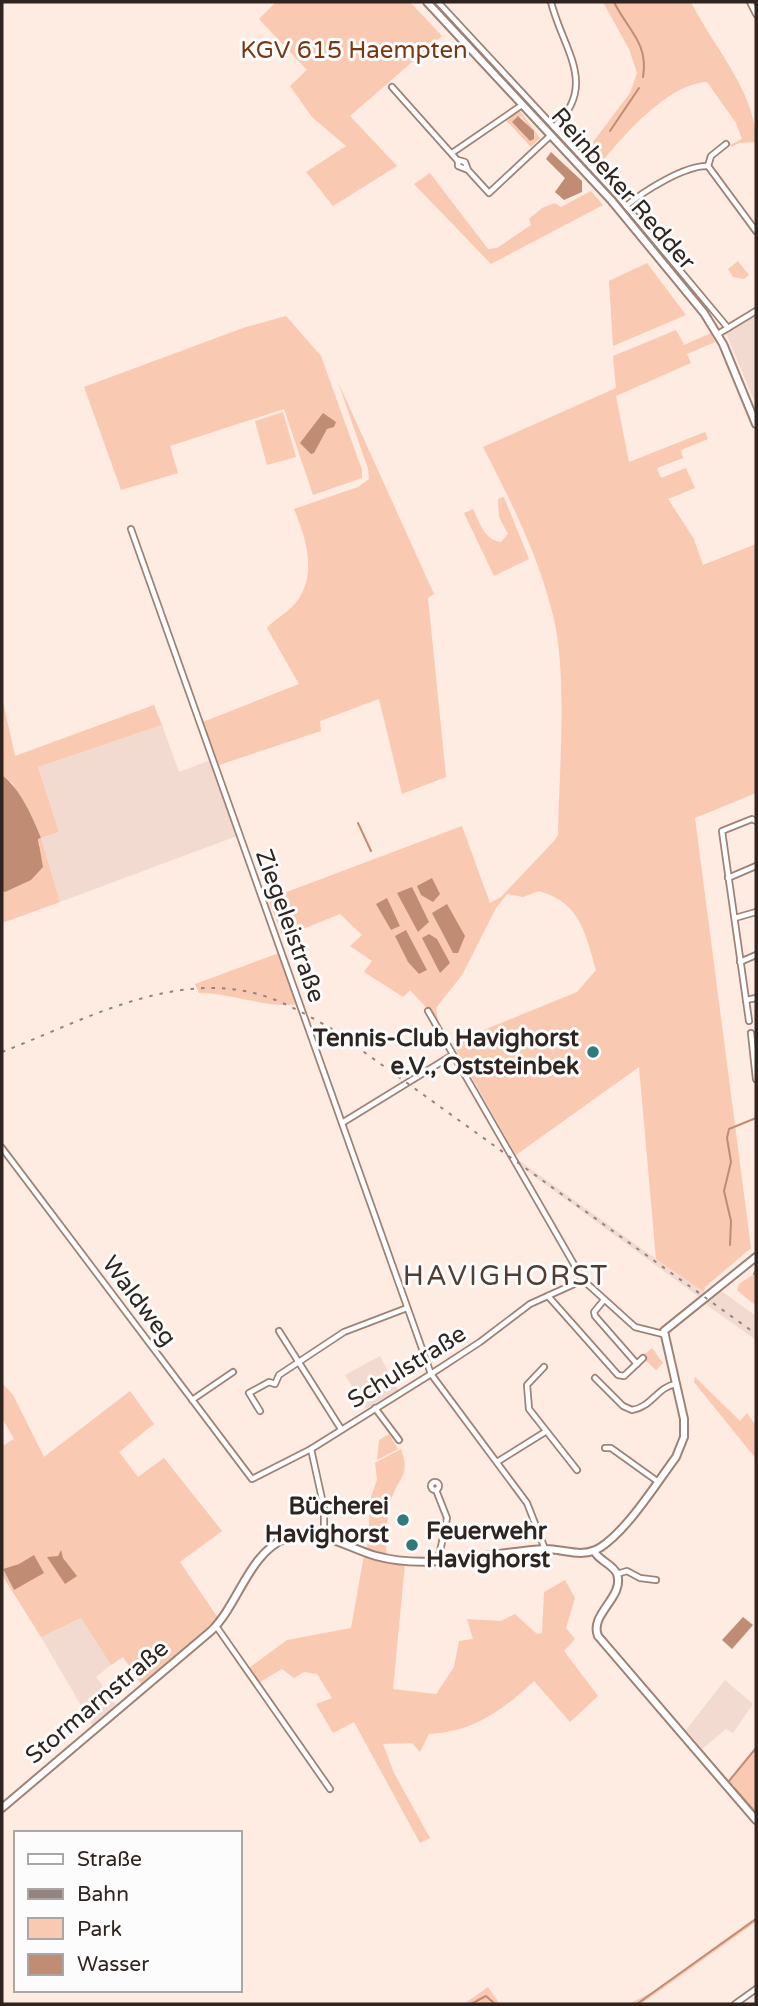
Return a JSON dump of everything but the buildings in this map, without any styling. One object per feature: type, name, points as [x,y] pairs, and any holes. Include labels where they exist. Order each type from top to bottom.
[{"type":"street","name":"Reinbeker Redder","points":[[427,2],[611,200],[704,313],[718,334],[756,424]]},
{"type":"street","name":"Reinbeker Redder","points":[[438,2],[626,206],[728,328]]},
{"type":"street","points":[[551,2],[578,86],[569,112],[554,127]]},
{"type":"street","points":[[750,2],[756,14]]},
{"type":"street","points":[[392,87],[458,161],[465,162],[468,170],[489,193],[551,135]]},
{"type":"street","points":[[451,153],[522,104]]},
{"type":"street","points":[[708,166],[713,153],[726,144]]},
{"type":"street","points":[[626,206],[660,183],[694,168],[708,166]]},
{"type":"street","points":[[708,166],[756,231]]},
{"type":"street","points":[[718,334],[756,311]]},
{"type":"street","name":"Ziegeleistraße","points":[[131,529],[431,1374],[527,1503],[545,1549]]},
{"type":"street","points":[[749,1021],[722,831],[752,819],[756,821]]},
{"type":"street","points":[[728,878],[756,866]]},
{"type":"street","points":[[734,918],[756,912]]},
{"type":"street","points":[[740,962],[756,955]]},
{"type":"street","points":[[747,1000],[756,998]]},
{"type":"street","points":[[428,1011],[583,1280],[638,1329],[663,1334]]},
{"type":"street","points":[[751,1033],[756,1079]]},
{"type":"street","points":[[342,1123],[452,1056]]},
{"type":"street","name":"Waldweg","points":[[2,1148],[248,1475]]},
{"type":"street","points":[[663,1334],[669,1326],[756,1257]]},
{"type":"street","name":"Schulstraße","points":[[248,1475],[256,1479],[311,1449],[481,1342],[530,1304],[583,1280]]},
{"type":"street","points":[[548,1296],[618,1375],[624,1376],[643,1359]]},
{"type":"street","points":[[604,1300],[595,1310],[594,1316],[637,1364]]},
{"type":"street","points":[[260,1411],[249,1394],[268,1382],[275,1384],[279,1375],[344,1332],[407,1308]]},
{"type":"street","points":[[279,1331],[341,1429]]},
{"type":"street","points":[[663,1334],[683,1413],[684,1434],[678,1454],[615,1535],[594,1551],[617,1573],[617,1587],[596,1630],[756,1820]]},
{"type":"street","points":[[544,1367],[527,1385],[529,1409],[578,1470]]},
{"type":"street","points":[[192,1400],[233,1372]]},
{"type":"street","points":[[595,1378],[623,1406],[632,1410],[647,1406],[663,1388],[676,1384]]},
{"type":"street","points":[[375,1408],[399,1440]]},
{"type":"street","points":[[497,1462],[545,1432]]},
{"type":"street","points":[[605,1448],[611,1448],[657,1481]]},
{"type":"street","points":[[311,1449],[324,1508],[324,1537]]},
{"type":"street","points":[[436,1490],[447,1518],[438,1561]]},
{"type":"street","name":"Stormarnstraße","points":[[2,1808],[216,1626],[271,1546],[300,1533],[324,1537],[384,1558],[438,1561],[545,1549],[580,1554],[594,1551]]},
{"type":"street","points":[[617,1573],[627,1571],[638,1578],[656,1580]]},
{"type":"street","points":[[216,1626],[330,1789]]},
{"type":"street","points":[[734,2004],[756,1989]]},
{"type":"shaded area","points":[[756,315],[756,405],[726,333]]},
{"type":"shaded area","points":[[162,725],[179,772],[211,760],[237,836],[60,902],[41,838],[59,832],[38,767]]},
{"type":"shaded area","points":[[513,1156],[704,1292],[699,1297],[516,1163]]},
{"type":"shaded area","points":[[720,1290],[756,1316],[756,1340],[704,1303]]},
{"type":"shaded area","points":[[380,1356],[398,1390],[366,1409],[345,1375]]},
{"type":"shaded area","points":[[81,1618],[111,1665],[96,1677],[117,1706],[93,1726],[41,1637]]},
{"type":"shaded area","points":[[725,1680],[753,1704],[733,1733],[726,1729],[702,1749],[686,1730]]},
{"type":"green space","name":"KGV 615 Haempten","points":[[276,2],[410,2],[442,36],[350,116],[397,166],[333,206],[306,172],[346,146],[312,117],[290,86],[307,70],[259,19]]},
{"type":"green space","points":[[603,2],[691,2],[741,87],[754,123],[756,142],[739,143],[732,147],[730,145],[742,139],[736,123],[707,82],[692,85],[661,102],[618,142],[597,168],[584,154],[630,93],[637,73],[629,49]]},
{"type":"green space","points":[[520,111],[540,138],[531,147],[505,119]],"holes":[[[521,116],[535,135],[530,141],[512,122]]]},
{"type":"green space","points":[[430,173],[488,249],[497,248],[531,225],[529,219],[542,208],[555,203],[561,207],[591,191],[603,205],[491,264],[414,184]]},
{"type":"green space","points":[[738,261],[749,275],[744,279],[733,277],[728,269]]},
{"type":"green space","points":[[647,263],[686,315],[613,346],[609,281]]},
{"type":"green space","points":[[286,316],[321,356],[362,470],[362,478],[313,495],[284,409],[170,446],[178,473],[121,490],[84,387],[243,328]]},
{"type":"green space","points":[[676,330],[684,345],[711,333],[715,342],[687,354],[691,363],[616,396],[629,462],[705,432],[708,439],[681,450],[683,458],[657,468],[661,478],[686,468],[695,488],[668,499],[694,539],[703,565],[756,544],[756,793],[695,818],[751,1248],[705,1287],[704,1292],[656,1259],[639,1067],[516,1155],[452,1043],[577,992],[596,970],[579,921],[564,903],[539,891],[523,897],[507,894],[496,908],[462,975],[436,1008],[438,1020],[410,990],[403,997],[364,972],[372,961],[350,946],[362,935],[340,914],[283,937],[268,899],[462,826],[490,903],[501,897],[558,835],[561,695],[558,639],[547,593],[532,550],[483,447],[616,388],[613,356]],"holes":[[[386,899],[400,926],[391,930],[377,904]],[[406,931],[427,970],[419,974],[408,962],[396,936]]]},
{"type":"green space","points":[[338,382],[434,594],[428,598],[446,777],[402,794],[379,699],[320,721],[321,731],[219,765],[203,722],[299,684],[267,628],[292,607],[306,584],[306,546],[294,509],[358,487],[369,479]]},
{"type":"green space","points":[[283,412],[296,457],[267,465],[255,421]]},
{"type":"green space","points":[[504,497],[529,559],[494,576],[464,513],[473,509],[490,538],[501,542],[508,534],[499,517],[498,499]]},
{"type":"green space","points":[[2,697],[15,756],[154,705],[162,725],[38,767],[59,832],[41,838],[12,783],[2,775]]},
{"type":"green space","points":[[41,838],[60,902],[2,923],[2,891],[5,892],[40,845],[38,839]]},
{"type":"green space","points":[[279,953],[298,1004],[275,1004],[199,993],[195,984]]},
{"type":"green space","points":[[754,1274],[756,1306],[737,1290],[739,1284]]},
{"type":"green space","points":[[652,1348],[663,1363],[656,1370],[642,1357]]},
{"type":"green space","points":[[695,1377],[740,1421],[747,1413],[754,1423],[756,1422],[756,1459],[694,1382]]},
{"type":"green space","points":[[2,1383],[13,1395],[44,1457],[130,1391],[154,1424],[119,1452],[138,1477],[164,1458],[222,1531],[180,1562],[218,1618],[142,1685],[123,1657],[111,1665],[81,1618],[41,1637],[2,1575],[2,1442],[4,1445],[14,1439],[2,1418]],"holes":[[[19,1564],[14,1590],[3,1569]]]},
{"type":"green space","points":[[389,1434],[398,1449],[377,1460],[379,1440]]},
{"type":"green space","points":[[401,1449],[405,1465],[389,1506],[386,1555],[367,1549],[371,1497],[377,1480],[375,1463]]},
{"type":"green space","points":[[364,1555],[405,1564],[393,1689],[436,1694],[454,1667],[459,1641],[473,1639],[467,1619],[501,1621],[515,1614],[537,1634],[542,1633],[544,1592],[565,1580],[575,1598],[566,1628],[575,1639],[564,1651],[598,1696],[570,1722],[534,1681],[486,1718],[460,1729],[429,1734],[420,1752],[412,1743],[383,1744],[394,1773],[430,1838],[420,1843],[354,1722],[333,1733],[316,1704],[332,1698],[317,1674],[304,1672],[294,1678],[282,1669],[260,1682],[249,1668],[287,1640],[351,1628]]},
{"type":"green space","points":[[756,1748],[756,1812],[729,1781]]},
{"type":"green space","points":[[756,1917],[756,1922],[641,2004],[629,2004],[652,1992]]},
{"type":"green space","points":[[488,1987],[500,2004],[464,2004]]},
{"type":"water","points":[[518,116],[534,131],[534,139],[530,141],[512,122]]},
{"type":"water","points":[[551,152],[582,181],[582,192],[564,200],[555,192],[565,178],[546,159]]},
{"type":"water","points":[[323,413],[336,422],[334,427],[327,429],[311,454],[300,443]]},
{"type":"water","points":[[2,775],[20,796],[34,821],[41,838],[38,839],[43,867],[31,880],[5,892],[2,891]]},
{"type":"water","points":[[432,878],[440,894],[433,902],[421,895],[417,886]]},
{"type":"water","points":[[412,887],[429,922],[418,932],[397,893]]},
{"type":"water","points":[[387,898],[400,926],[391,930],[376,904]]},
{"type":"water","points":[[447,904],[465,936],[458,953],[453,953],[432,913]]},
{"type":"water","points":[[406,930],[427,970],[419,974],[408,962],[395,936]]},
{"type":"water","points":[[429,934],[437,939],[450,963],[440,973],[422,938]]},
{"type":"water","points":[[61,1550],[63,1558],[77,1576],[65,1584],[47,1557],[58,1556]]},
{"type":"water","points":[[34,1555],[44,1573],[14,1590],[3,1569]]},
{"type":"water","points":[[743,1617],[753,1625],[732,1649],[722,1640]]},
{"type":"waterway","points":[[614,2],[640,45],[644,65],[643,77]]},
{"type":"waterway","points":[[610,131],[639,88]]},
{"type":"waterway","points":[[358,823],[371,851]]},
{"type":"waterway","points":[[730,1245],[731,1221],[724,1191],[731,1162],[727,1138],[729,1129],[756,1118]]},
{"type":"waterway","points":[[754,1274],[756,1270]]},
{"type":"waterway","points":[[648,1690],[657,1700]]},
{"type":"waterway","points":[[660,1703],[664,1708]]},
{"type":"waterway","points":[[667,1711],[731,1785]]},
{"type":"waterway","points":[[729,1781],[756,1748]]},
{"type":"waterway","points":[[734,1788],[756,1813]]},
{"type":"waterway","points":[[637,2004],[756,1919]]},
{"type":"waterway","points":[[471,2004],[486,1996],[495,2004]]},
{"type":"railway","points":[[2,1052],[125,1003],[157,995],[189,989],[222,988],[254,993],[274,1000],[332,1029],[756,1334]]},
{"type":"place","name":"Tennis-Club Havighorst e.V., Oststeinbek","points":[[593,1052]]},
{"type":"place","name":"Bücherei Havighorst","points":[[403,1520]]},
{"type":"place","name":"Feuerwehr Havighorst","points":[[412,1545]]},
{"type":"district","name":"HAVIGHORST","points":[[506,1276]]}]
